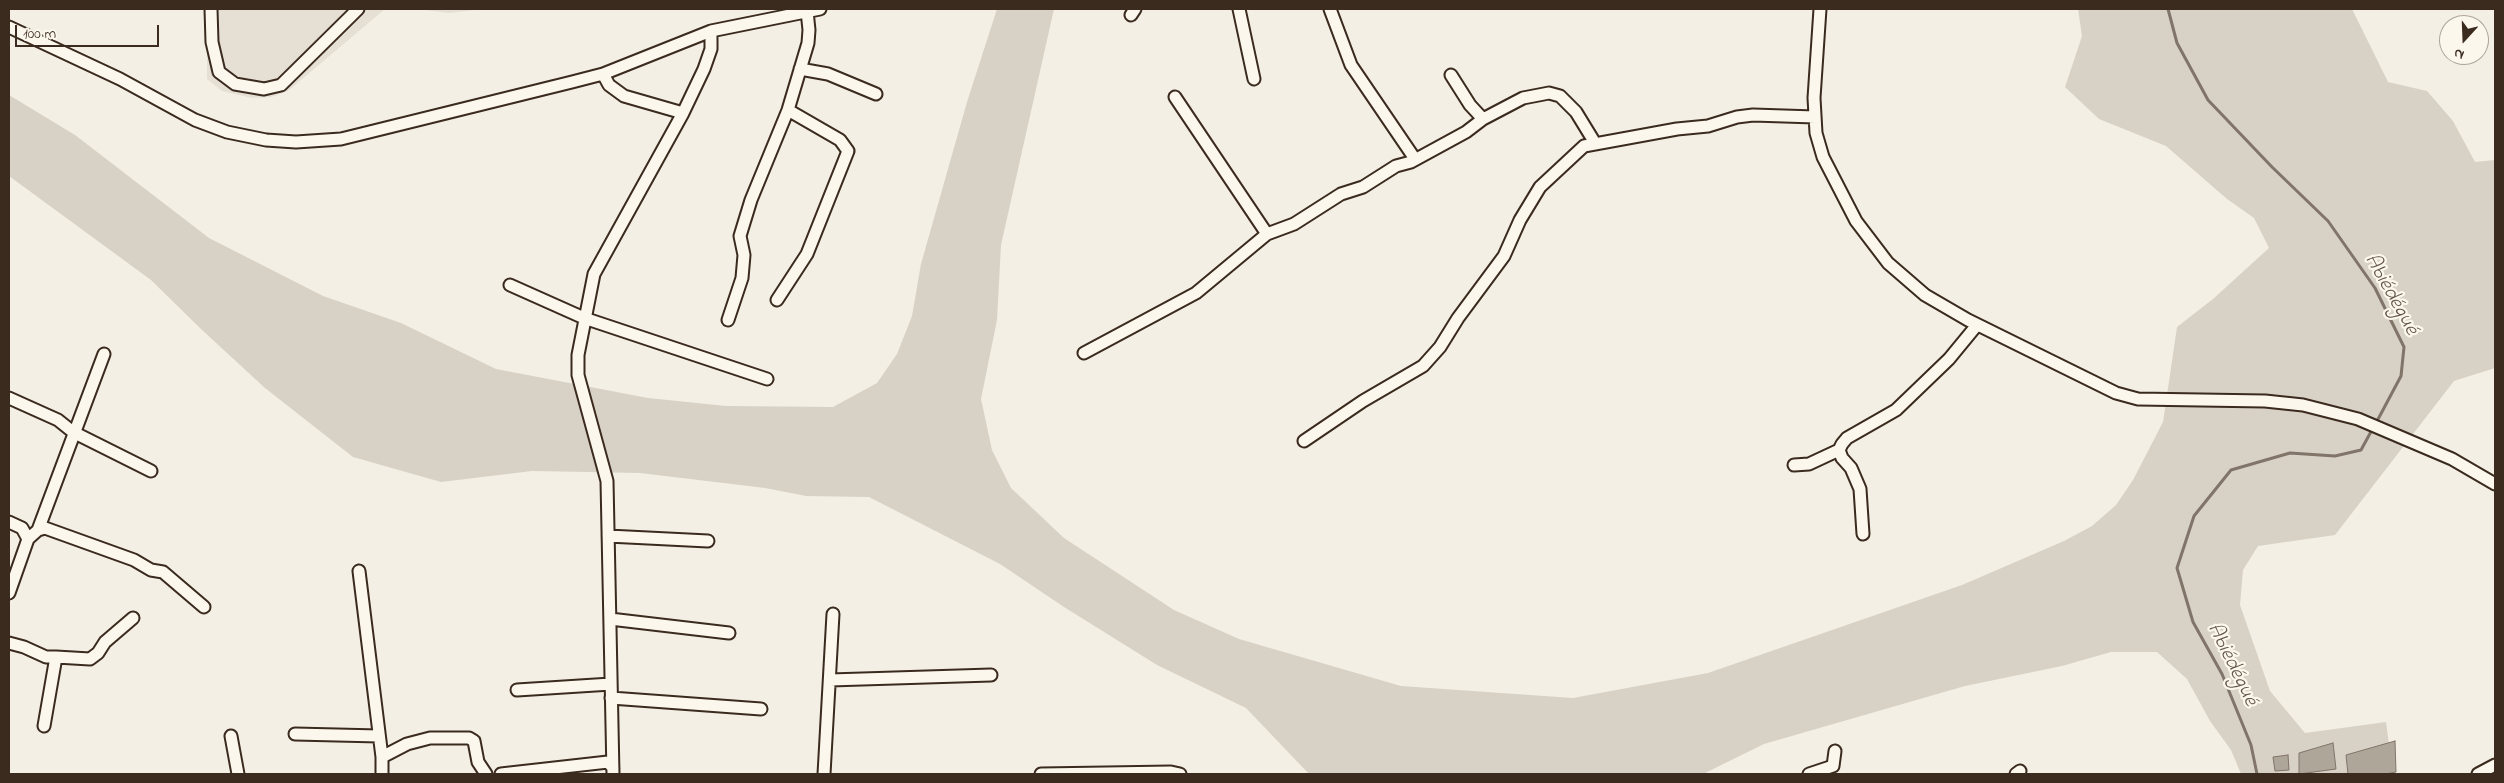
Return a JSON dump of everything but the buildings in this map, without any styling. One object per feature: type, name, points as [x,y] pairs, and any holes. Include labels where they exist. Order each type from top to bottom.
[{"type":"street","points":[[211,9],[212,42],[219,72],[235,84],[264,89],[281,85],[358,9]]},
{"type":"street","points":[[9,27],[120,79],[195,120],[227,132],[266,140],[296,142],[341,139],[604,74],[711,31],[820,9]]},
{"type":"street","points":[[1239,9],[1254,79]]},
{"type":"street","points":[[1330,9],[1351,65],[1416,159]]},
{"type":"street","points":[[1820,9],[1814,98],[1816,133],[1823,157],[1856,221],[1888,263],[1925,295],[1977,325],[2080,377],[2138,399],[2265,401],[2303,405],[2358,419],[2452,459],[2495,484]]},
{"type":"street","points":[[728,320],[742,278],[744,255],[740,236],[751,200],[788,110],[809,30],[807,11]]},
{"type":"street","points":[[613,771],[607,481],[578,375],[578,355],[594,274],[683,113],[704,69],[710,49],[711,31]]},
{"type":"street","points":[[800,69],[828,74],[876,94]]},
{"type":"street","points":[[604,74],[609,85],[624,96],[683,113]]},
{"type":"street","points":[[1451,75],[1470,105],[1483,119]]},
{"type":"street","points":[[1084,353],[1196,292],[1267,234],[1294,224],[1341,194],[1363,187],[1396,166],[1416,159],[1466,132],[1483,119],[1523,98],[1549,93],[1560,96],[1576,112],[1595,143]]},
{"type":"street","points":[[1175,97],[1267,234]]},
{"type":"street","points":[[777,300],[807,254],[848,151],[840,140],[788,110]]},
{"type":"street","points":[[1304,441],[1363,401],[1423,366],[1440,347],[1458,318],[1504,256],[1520,220],[1540,188],[1584,146],[1670,130],[1708,126],[1752,114],[1815,117]]},
{"type":"street","points":[[510,285],[584,318],[767,379]]},
{"type":"street","points":[[1794,466],[1809,464],[1839,450],[1847,438],[1896,410],[1949,359],[1977,325]]},
{"type":"street","points":[[38,530],[73,432],[104,354]]},
{"type":"street","points":[[9,398],[58,420],[73,432],[150,472]]},
{"type":"street","points":[[1839,450],[1860,489],[1863,534]]},
{"type":"street","points":[[9,522],[22,528],[28,539]]},
{"type":"street","points":[[9,592],[28,539],[38,530],[45,528],[163,572],[204,607]]},
{"type":"street","points":[[608,536],[708,541]]},
{"type":"street","points":[[359,571],[382,757],[382,774]]},
{"type":"street","points":[[824,774],[833,614]]},
{"type":"street","points":[[9,643],[24,647],[46,657],[90,659],[110,637],[133,618]]},
{"type":"street","points":[[610,619],[729,633]]},
{"type":"street","points":[[44,726],[56,657]]},
{"type":"street","points":[[830,680],[991,675]]},
{"type":"street","points":[[517,690],[611,684]]},
{"type":"street","points":[[612,698],[761,709]]},
{"type":"street","points":[[296,734],[379,736]]},
{"type":"street","points":[[231,736],[238,774]]},
{"type":"street","points":[[382,757],[407,744],[430,738],[469,738],[474,742],[478,762],[486,774]]},
{"type":"street","points":[[1809,774],[1833,766],[1835,751]]},
{"type":"street","points":[[501,774],[608,762],[613,771]]},
{"type":"street","points":[[2478,774],[2495,765]]},
{"type":"street","points":[[1041,774],[1171,772],[1180,774]]},
{"type":"shaded area","points":[[207,9],[385,9],[288,91],[271,97],[252,98],[222,91],[207,79]]},
{"type":"shaded area","points":[[418,9],[484,9],[449,13]]},
{"type":"shaded area","points":[[997,9],[1054,9],[1001,245],[997,320],[981,399],[992,450],[1011,488],[1064,538],[1174,610],[1239,639],[1401,686],[1573,698],[1708,673],[1962,585],[2064,541],[2092,526],[2116,505],[2133,480],[2163,422],[2177,327],[2213,299],[2269,248],[2254,218],[2227,199],[2166,146],[2099,119],[2065,87],[2082,36],[2078,9],[2352,9],[2388,82],[2427,91],[2453,121],[2475,162],[2495,160],[2495,368],[2454,381],[2335,535],[2258,546],[2243,570],[2240,605],[2270,691],[2305,733],[2386,722],[2393,774],[2241,774],[2231,750],[2210,721],[2187,679],[2157,652],[2111,652],[2062,666],[1965,686],[1764,744],[1703,774],[1309,774],[1246,708],[1157,665],[1064,607],[1000,564],[869,497],[806,496],[765,488],[640,473],[532,471],[441,482],[353,457],[265,388],[151,280],[9,176],[9,95],[75,135],[209,238],[323,296],[401,323],[496,369],[648,398],[726,406],[833,407],[877,383],[897,354],[912,316],[921,264],[967,102]]},
{"type":"shaded area","points":[[2395,741],[2396,772],[2385,774],[2348,774],[2346,755]]},
{"type":"shaded area","points":[[2333,743],[2336,769],[2299,774],[2299,753]]},
{"type":"shaded area","points":[[2288,755],[2289,770],[2275,771],[2273,757]]},
{"type":"waterway","name":"Abiédégué","points":[[2168,9],[2177,43],[2208,100],[2272,167],[2328,221],[2375,288],[2404,347],[2401,376],[2376,423]]},
{"type":"waterway","name":"Abiédégué","points":[[2257,774],[2251,745],[2222,674],[2193,622],[2177,568],[2194,516],[2231,470],[2290,453],[2335,456],[2361,450],[2373,428]]}]
